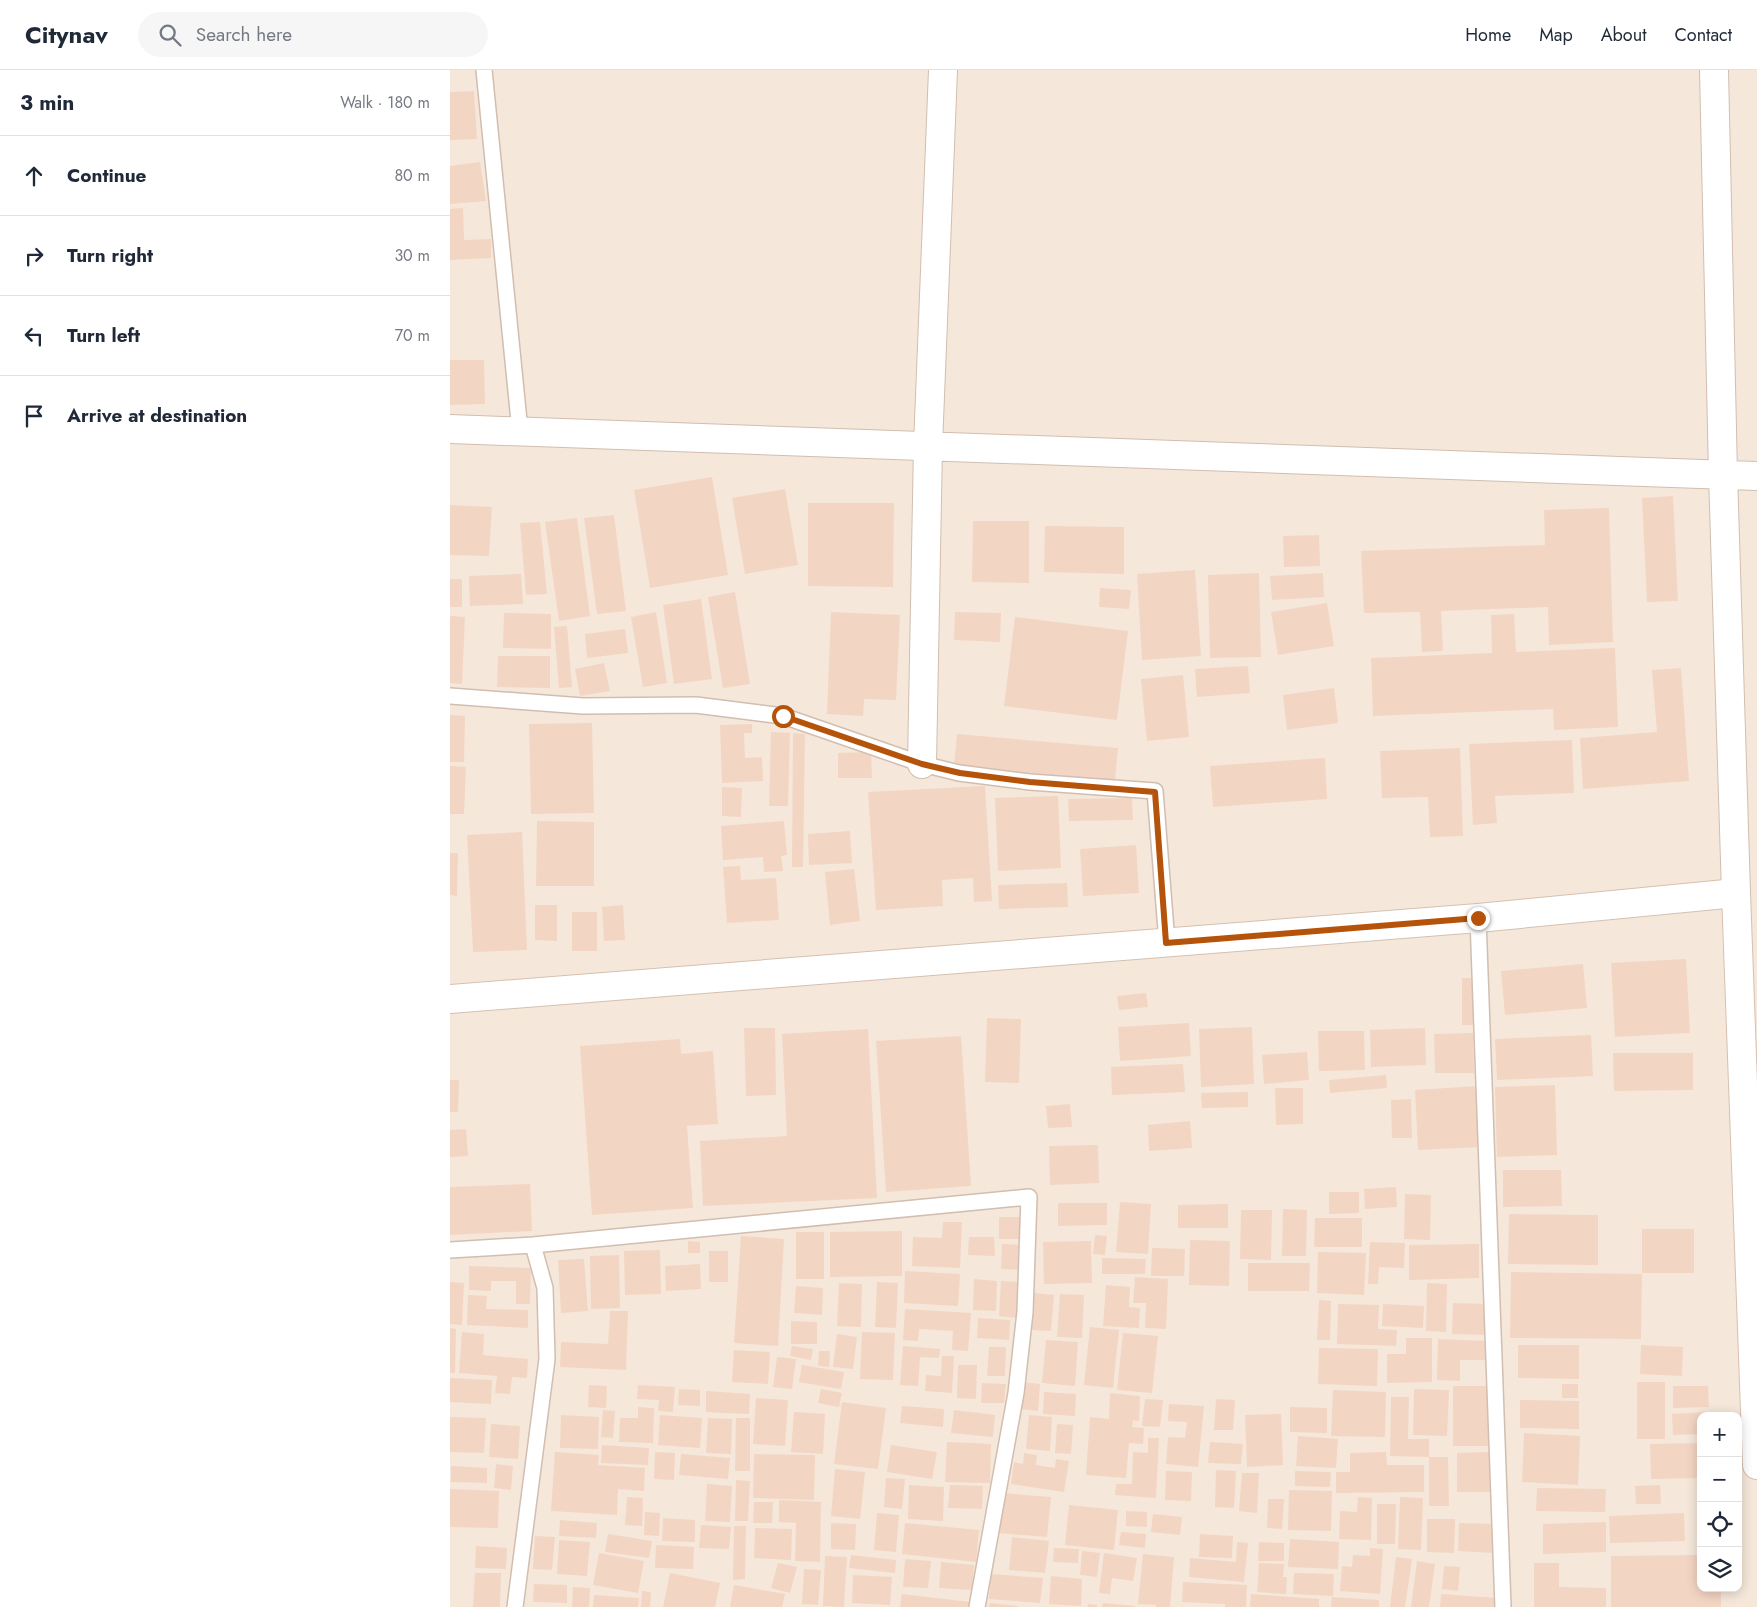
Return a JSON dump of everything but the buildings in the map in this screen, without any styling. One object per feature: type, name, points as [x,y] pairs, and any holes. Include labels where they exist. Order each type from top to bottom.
[{"type":"street","points":[[922,764],[928,446],[943,70]]},
{"type":"street","points":[[1714,70],[1723,474],[1746,892],[1757,1465]]},
{"type":"street","points":[[450,429],[1757,476]]},
{"type":"street","points":[[450,999],[1478,918],[1746,892]]},
{"type":"lane","points":[[484,70],[520,431]]},
{"type":"lane","points":[[450,696],[583,706],[696,705],[783,716],[922,764],[960,773],[1030,782],[1155,792],[1166,943]]},
{"type":"lane","points":[[1478,918],[1503,1607]]},
{"type":"lane","points":[[450,1250],[533,1246],[1029,1197],[1025,1312],[1016,1393],[977,1607]]},
{"type":"lane","points":[[515,1607],[547,1359],[545,1288],[533,1246]]},
{"type":"shaded area","points":[[450,70],[1757,70],[1757,1607],[450,1607]]},
{"type":"route","points":[[783,716],[922,764],[960,773],[1030,782],[1155,792],[1166,943],[1478,918]]}]
